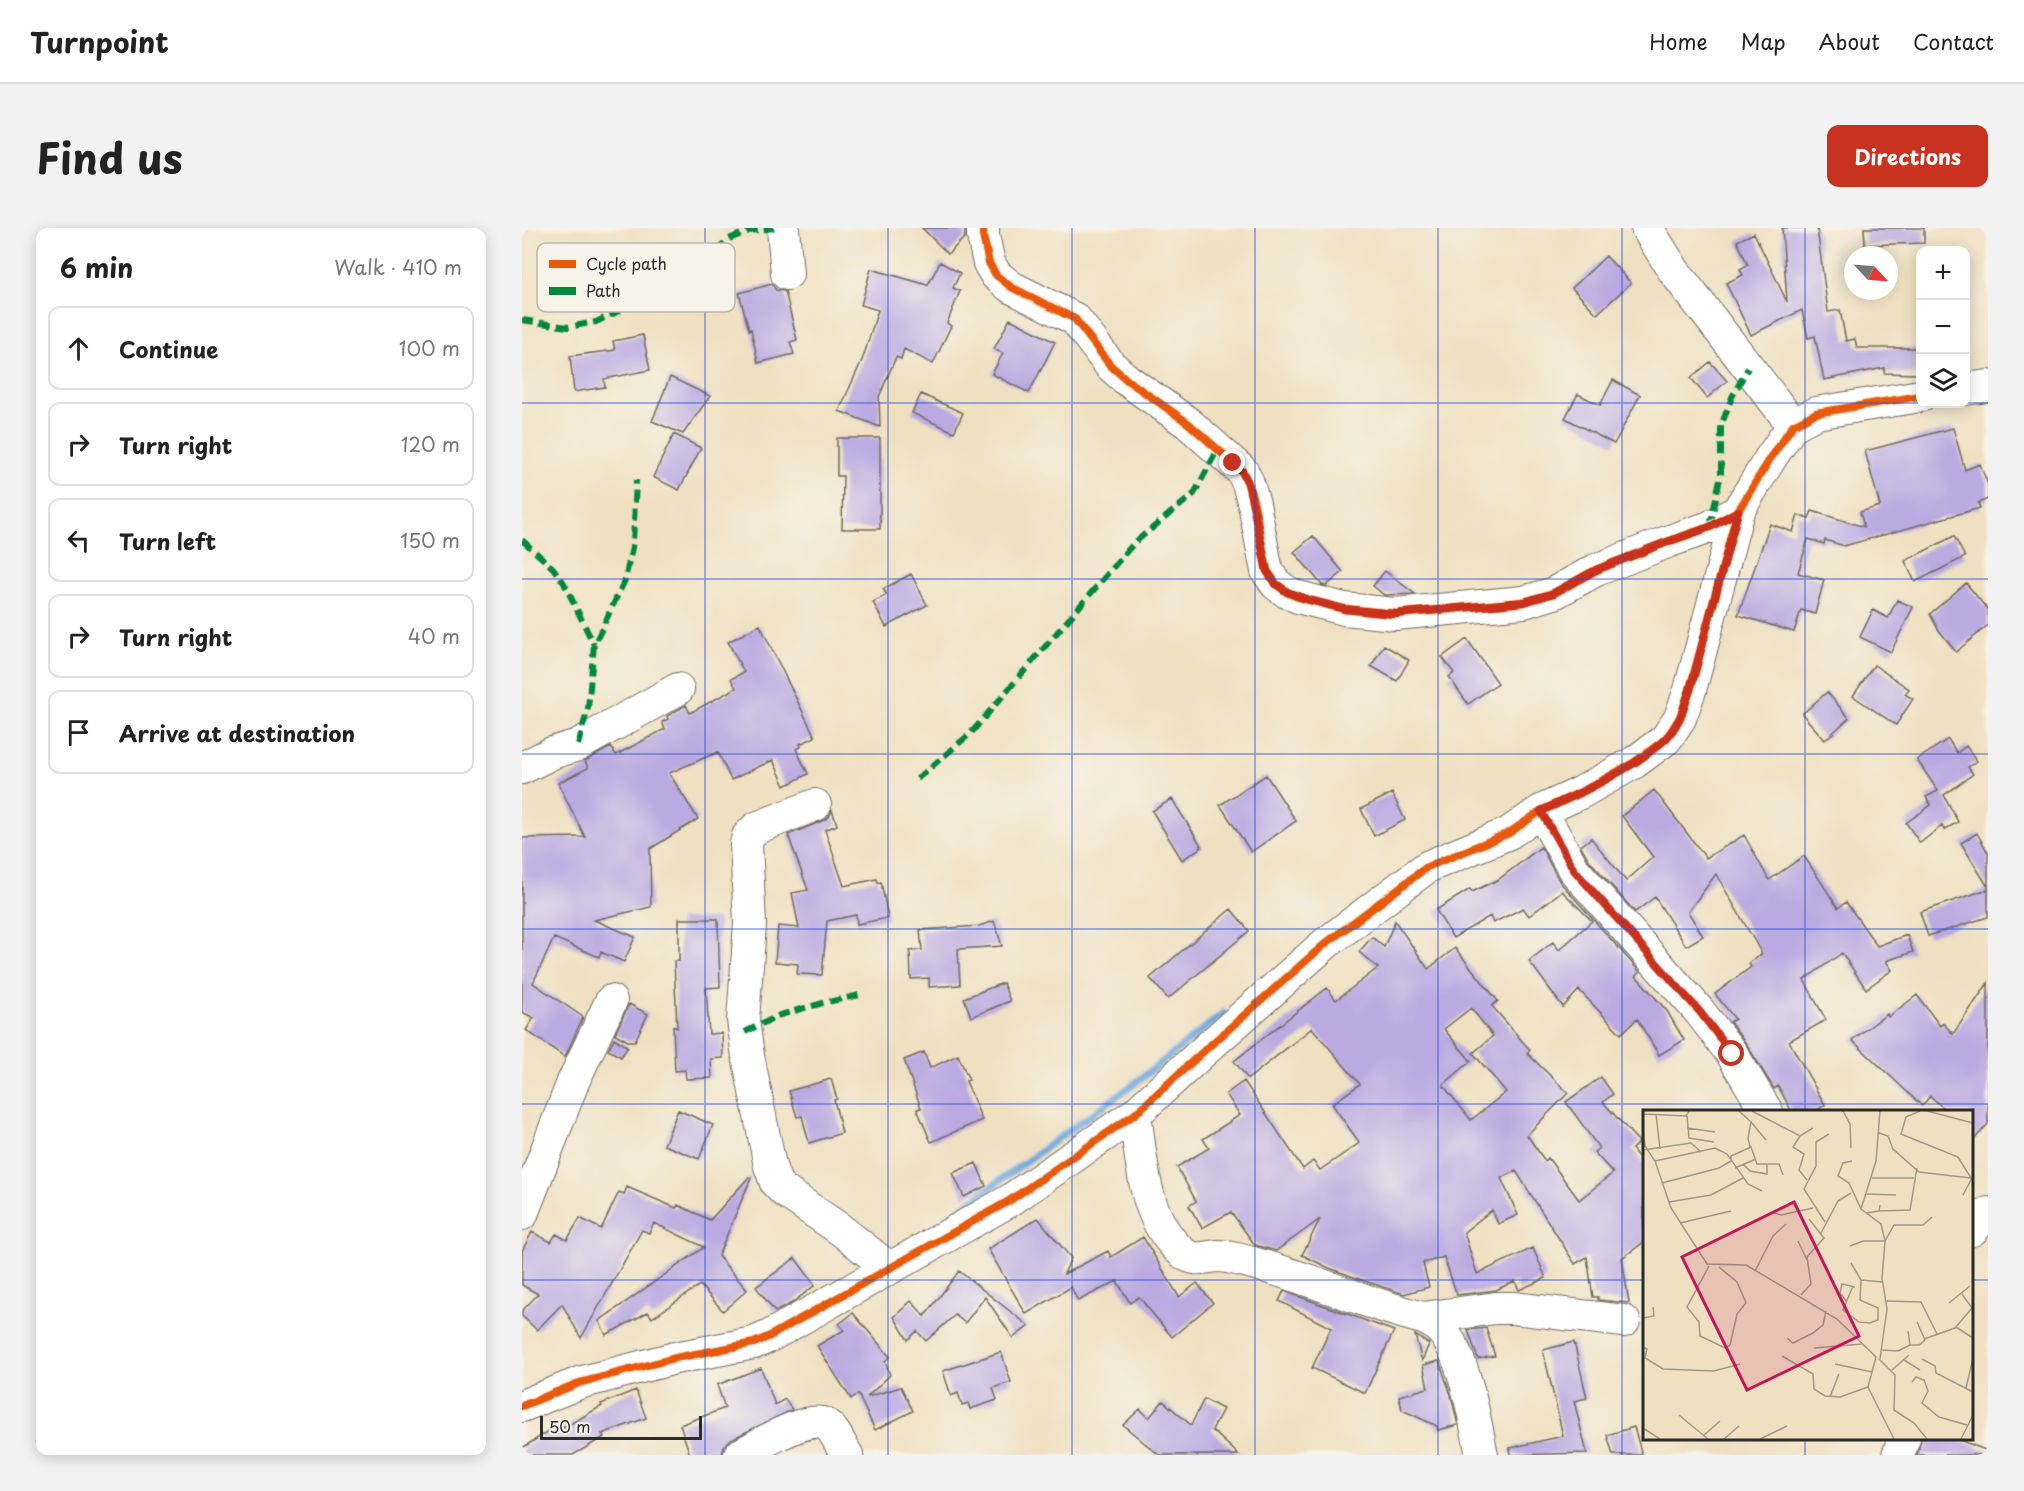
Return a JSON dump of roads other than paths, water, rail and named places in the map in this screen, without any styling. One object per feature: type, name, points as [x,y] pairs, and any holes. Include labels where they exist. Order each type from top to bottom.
[{"type":"street","points":[[783,228],[787,274]]},
{"type":"street","points":[[984,228],[983,236],[989,263],[996,275],[1011,287],[1075,319],[1110,365],[1127,380],[1188,423],[1242,471],[1254,504],[1267,571],[1276,584],[1298,597],[1344,609],[1395,614],[1524,602],[1554,593],[1596,570],[1710,527],[1738,511]]},
{"type":"street","points":[[1650,229],[1674,271],[1793,425]]},
{"type":"street","points":[[1970,388],[1988,386]]},
{"type":"street","points":[[522,1406],[579,1383],[675,1358],[761,1340],[1009,1201],[1136,1114],[1206,1048],[1325,944],[1427,867],[1509,833],[1541,811],[1580,793],[1635,762],[1666,739],[1680,718],[1690,690],[1738,511],[1793,425],[1815,413],[1916,397]]},
{"type":"street","points":[[522,768],[552,753],[579,745],[678,689]]},
{"type":"street","points":[[815,805],[756,828],[748,836],[746,844],[750,924],[743,1020],[748,1056],[770,1166],[776,1183],[889,1268]]},
{"type":"street","points":[[1541,811],[1574,870],[1700,1012],[1732,1054],[1766,1110]]},
{"type":"street","points":[[522,1214],[573,1082],[611,1001]]},
{"type":"street","points":[[1136,1114],[1150,1200],[1158,1222],[1185,1254],[1196,1259],[1219,1256],[1244,1260],[1293,1274],[1435,1324],[1450,1342],[1463,1376],[1482,1455]]},
{"type":"street","points":[[1973,1228],[1988,1213]]},
{"type":"street","points":[[1423,1318],[1496,1308],[1513,1308],[1624,1322]]},
{"type":"street","points":[[740,1455],[806,1423],[817,1422],[824,1423],[829,1428],[847,1455]]},
{"type":"street","points":[[1898,1455],[1903,1440]]},
{"type":"waterway","points":[[949,1217],[1134,1084],[1224,1013]]}]
